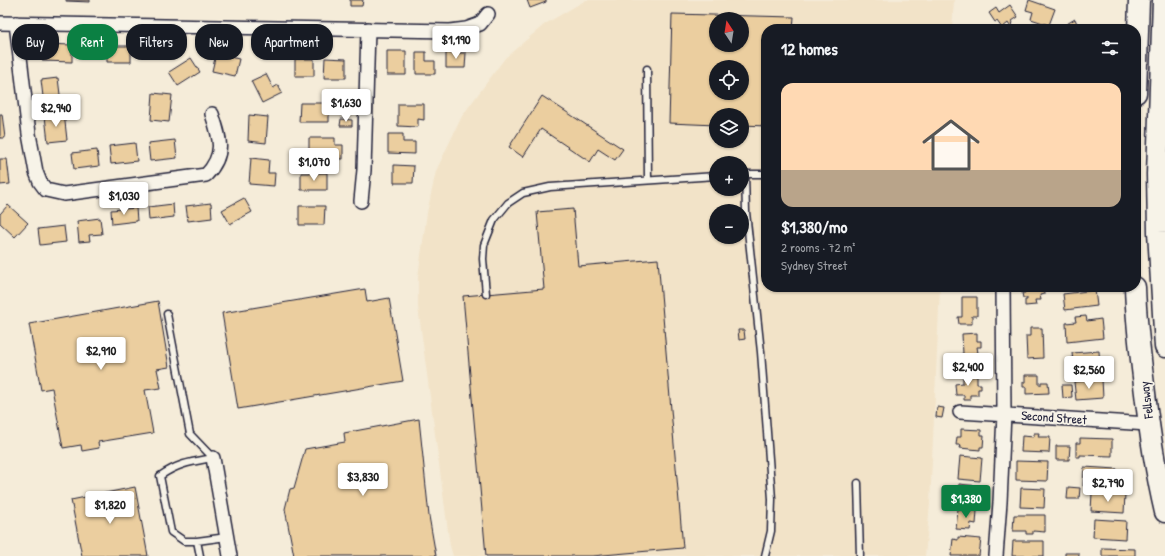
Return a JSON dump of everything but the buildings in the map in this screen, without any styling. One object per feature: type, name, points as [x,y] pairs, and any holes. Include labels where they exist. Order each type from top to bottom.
[{"type":"main road","points":[[1138,24],[1139,0]]},
{"type":"main road","points":[[1163,0],[1158,174],[1161,212],[1161,291],[1165,347]]},
{"type":"main road","name":"Fellsway","points":[[1135,292],[1140,353],[1148,424],[1165,512]]},
{"type":"street","points":[[0,23],[450,30],[466,29],[480,24],[488,14]]},
{"type":"street","points":[[16,23],[29,134],[36,172],[40,182],[46,190],[64,194],[206,174],[216,163],[219,151],[219,134],[212,114]]},
{"type":"street","points":[[361,201],[364,170],[368,29]]},
{"type":"street","points":[[996,556],[1004,414],[1003,292]]},
{"type":"street","name":"Second Street","points":[[960,412],[1148,424]]},
{"type":"street","points":[[213,458],[230,556]]},
{"type":"lane","points":[[647,69],[648,180]]},
{"type":"lane","points":[[1160,114],[1165,135]]},
{"type":"lane","points":[[749,174],[761,174]]},
{"type":"lane","points":[[486,294],[483,259],[484,245],[494,220],[508,202],[523,193],[550,187],[709,176]]},
{"type":"lane","points":[[745,196],[761,352],[772,499],[771,530],[765,556]]},
{"type":"lane","points":[[167,314],[190,434],[213,458]]},
{"type":"lane","points":[[213,458],[184,463],[160,476],[171,532],[184,541],[197,541],[227,537]]},
{"type":"lane","points":[[858,483],[860,556]]},
{"type":"lane","points":[[197,541],[200,556]]},
{"type":"shaded area","points":[[586,0],[954,0],[952,24],[761,24],[761,292],[940,292],[930,504],[925,556],[453,556],[450,546],[418,307],[418,277],[427,213],[436,171],[462,116],[505,58],[545,24]]}]
